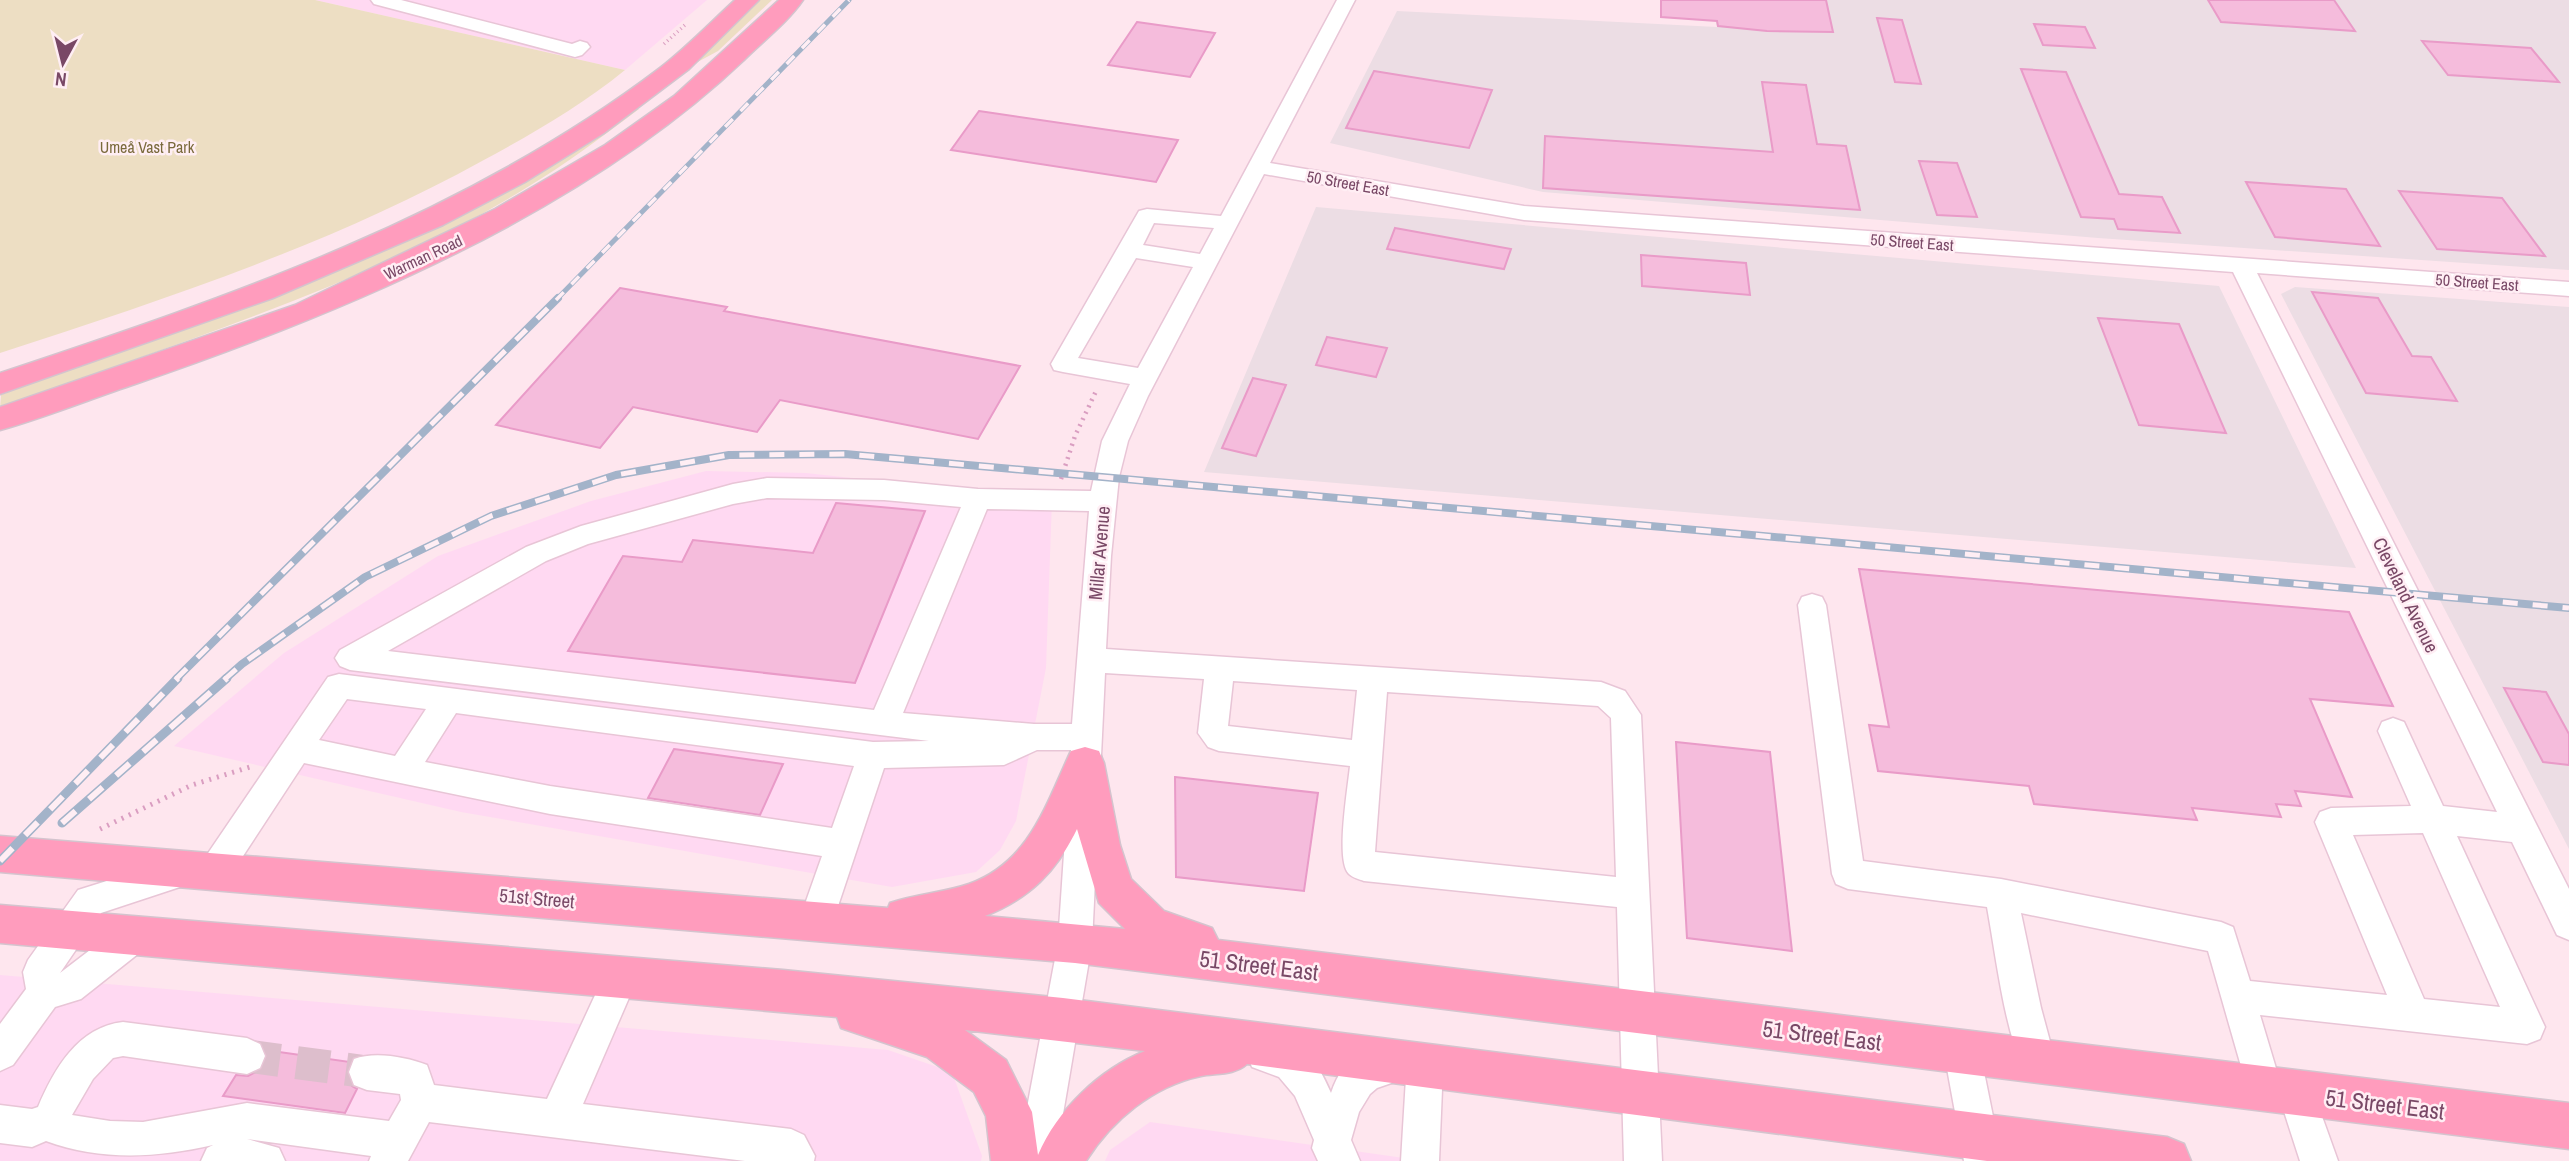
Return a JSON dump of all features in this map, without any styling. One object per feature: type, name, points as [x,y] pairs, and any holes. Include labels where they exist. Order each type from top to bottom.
[{"type":"main road","name":"Warman Road","points":[[0,384],[275,289],[369,250],[451,211],[511,179],[599,123],[671,71],[748,0]]},
{"type":"main road","name":"Warman Road","points":[[0,419],[307,312],[465,238],[528,204],[636,135],[713,76],[792,0]]},
{"type":"main road","points":[[858,925],[949,909],[992,894],[1030,868],[1055,831],[1086,750]]},
{"type":"main road","points":[[1086,750],[1100,845],[1114,890],[1150,926],[1274,967]]},
{"type":"main road","name":"51st Street","points":[[0,854],[1075,943]]},
{"type":"main road","points":[[0,924],[783,991],[1063,1019],[1642,1093],[1980,1149],[2167,1161]]},
{"type":"main road","name":"51 Street East","points":[[1075,943],[2569,1126]]},
{"type":"main road","points":[[783,991],[940,1039],[989,1076],[1009,1112],[1016,1161]]},
{"type":"main road","points":[[1059,1161],[1077,1130],[1122,1086],[1161,1065],[1212,1052],[1294,1048]]},
{"type":"street","points":[[380,0],[575,51],[580,47]]},
{"type":"street","name":"Millar Avenue","points":[[1036,1161],[1075,943],[1097,556],[1103,501],[1115,441],[1346,0]]},
{"type":"street","name":"50 Street East","points":[[1258,167],[1524,213],[2569,289]]},
{"type":"street","points":[[1146,378],[1063,364],[1147,216],[1227,223]]},
{"type":"street","points":[[1129,250],[1207,262]]},
{"type":"street","name":"Cleveland Avenue","points":[[2242,266],[2569,924]]},
{"type":"street","points":[[1086,750],[1034,737],[883,724],[350,658],[536,554],[581,536],[733,494],[766,488],[884,490],[978,499],[1103,501]]},
{"type":"street","points":[[883,724],[978,499]]},
{"type":"street","points":[[1812,605],[1849,874],[2001,894],[2221,938],[2237,996],[2280,1091],[2319,1161]]},
{"type":"street","points":[[1091,660],[1601,694],[1614,700],[1626,715],[1643,1161]]},
{"type":"street","points":[[1220,669],[1213,726],[1213,733],[1219,738],[1366,755]]},
{"type":"street","points":[[1373,679],[1359,863],[1364,866],[1633,894]]},
{"type":"street","points":[[44,992],[40,972],[90,901],[202,871],[294,753],[339,686],[873,755],[1004,752],[1034,737]]},
{"type":"street","points":[[403,770],[447,702]]},
{"type":"street","points":[[2237,996],[2527,1027],[2393,731]]},
{"type":"street","points":[[294,753],[403,770],[550,800],[840,844]]},
{"type":"street","points":[[816,921],[840,844],[873,755]]},
{"type":"street","points":[[2413,1015],[2331,822],[2433,819],[2522,829]]},
{"type":"street","points":[[2001,894],[2023,1008],[2037,1060]]},
{"type":"street","points":[[0,1054],[44,992],[69,987],[136,935]]},
{"type":"street","points":[[557,1119],[621,977]]},
{"type":"street","points":[[247,1056],[122,1039],[110,1040],[93,1051],[61,1097],[54,1110],[53,1120],[59,1129],[69,1133],[127,1141],[152,1140],[222,1123],[247,1121],[393,1151],[420,1101],[414,1079],[367,1072]]},
{"type":"street","points":[[1249,1050],[1290,1062],[1308,1083],[1335,1154]]},
{"type":"street","points":[[1962,1052],[1980,1149]]},
{"type":"street","points":[[1335,1154],[1349,1094],[1361,1076],[1414,1064],[1420,1161]]},
{"type":"street","points":[[420,1101],[791,1148],[796,1156],[795,1161]]},
{"type":"street","points":[[0,1124],[32,1128],[53,1120]]},
{"type":"street","points":[[220,1161],[233,1157],[266,1161]]},
{"type":"path","points":[[656,52],[663,45]]},
{"type":"path","points":[[1058,500],[1062,473],[1075,436],[1104,373]]},
{"type":"path","points":[[92,833],[227,771],[294,753]]},
{"type":"shaded area","points":[[315,0],[707,0],[625,70]]},
{"type":"shaded area","points":[[1712,0],[2569,0],[2569,270],[2098,238],[1543,192],[1330,143],[1397,11],[1717,27]]},
{"type":"shaded area","points":[[1316,207],[2219,286],[2356,568],[1204,472]]},
{"type":"shaded area","points":[[2295,287],[2569,307],[2569,849],[2281,294]]},
{"type":"shaded area","points":[[706,471],[806,473],[1052,500],[1046,668],[1016,821],[1000,850],[976,872],[892,887],[461,812],[174,746],[284,653],[438,556],[591,501]]},
{"type":"shaded area","points":[[0,975],[888,1050],[952,1072],[982,1156],[981,1161],[0,1161]]},
{"type":"shaded area","points":[[1150,1122],[1425,1161],[1105,1161],[1110,1150]]},
{"type":"green space","name":"Umeå Vast Park","points":[[0,0],[315,0],[625,70],[574,107],[519,140],[366,219],[185,291],[0,353]]},
{"type":"green space","points":[[759,0],[772,0],[718,51],[692,65]]},
{"type":"green space","points":[[634,108],[639,109],[541,179],[464,223],[400,255],[269,310],[0,409],[1,395],[251,305],[399,244],[489,197]]},
{"type":"building","points":[[1661,0],[1826,0],[1833,32],[1767,31],[1718,26],[1717,21],[1661,17]]},
{"type":"building","points":[[2208,0],[2334,0],[2355,31],[2221,22]]},
{"type":"building","points":[[1877,18],[1902,20],[1921,84],[1895,82]]},
{"type":"building","points":[[1137,22],[1215,33],[1190,77],[1108,65]]},
{"type":"building","points":[[2034,24],[2085,27],[2095,48],[2043,45]]},
{"type":"building","points":[[2422,41],[2531,48],[2559,82],[2448,75]]},
{"type":"building","points":[[2021,69],[2066,72],[2119,194],[2162,197],[2180,233],[2118,229],[2114,219],[2081,217]]},
{"type":"building","points":[[1374,71],[1492,90],[1469,148],[1346,128]]},
{"type":"building","points":[[1762,82],[1806,85],[1817,144],[1846,146],[1860,210],[1543,188],[1545,136],[1773,152]]},
{"type":"building","points":[[979,111],[1178,140],[1156,182],[951,150]]},
{"type":"building","points":[[1919,161],[1957,163],[1977,217],[1937,215]]},
{"type":"building","points":[[2246,182],[2346,189],[2380,246],[2275,237]]},
{"type":"building","points":[[2399,191],[2502,198],[2545,256],[2437,249]]},
{"type":"building","points":[[1395,228],[1511,249],[1504,269],[1387,249]]},
{"type":"building","points":[[1641,255],[1746,263],[1750,295],[1642,286]]},
{"type":"building","points":[[620,288],[727,307],[724,311],[1020,366],[978,439],[780,400],[757,432],[633,407],[600,448],[496,425]]},
{"type":"building","points":[[2312,292],[2378,298],[2412,356],[2431,357],[2457,401],[2366,393]]},
{"type":"building","points":[[2098,318],[2179,324],[2226,433],[2139,425]]},
{"type":"building","points":[[1327,337],[1387,348],[1376,377],[1316,365]]},
{"type":"building","points":[[1253,378],[1286,385],[1256,456],[1222,448]]},
{"type":"building","points":[[836,503],[925,511],[855,683],[568,651],[623,556],[682,562],[693,540],[813,553]]},
{"type":"building","points":[[1859,569],[2349,612],[2393,706],[2310,699],[2352,797],[2295,791],[2301,806],[2276,804],[2281,817],[2192,808],[2197,820],[2034,804],[2029,786],[1878,771],[1869,725],[1889,727]]},
{"type":"building","points":[[2504,688],[2546,692],[2569,734],[2569,765],[2543,762]]},
{"type":"building","points":[[1676,742],[1770,752],[1792,951],[1687,938]]},
{"type":"building","points":[[674,749],[783,764],[760,815],[648,798]]},
{"type":"building","points":[[1175,777],[1318,793],[1304,891],[1176,877]]},
{"type":"building","points":[[265,1050],[350,1062],[347,1073],[352,1086],[357,1089],[345,1113],[223,1096],[236,1075],[248,1076],[262,1069],[267,1057]]},
{"type":"tunnel","points":[[247,1056],[367,1072]]},
{"type":"railway","points":[[556,300],[849,0]]},
{"type":"railway","points":[[176,679],[556,300]]},
{"type":"railway","points":[[225,679],[242,664],[365,577],[491,516],[616,475],[729,455],[845,454],[2569,608]]},
{"type":"railway","points":[[0,861],[178,678]]},
{"type":"railway","points":[[62,823],[227,678]]}]
